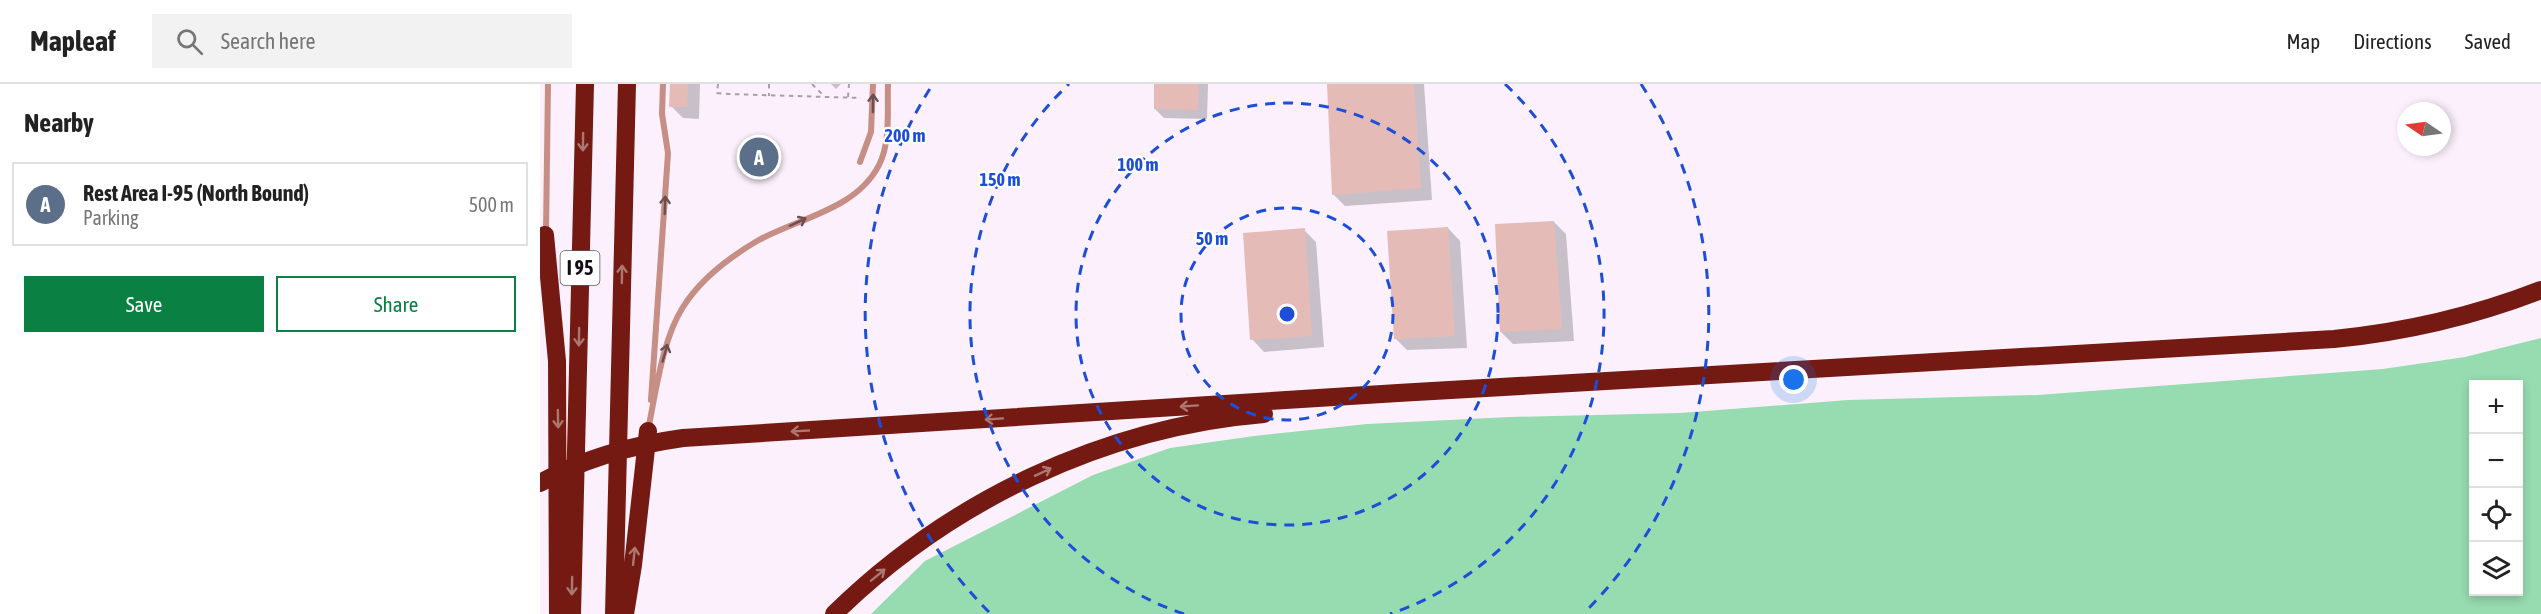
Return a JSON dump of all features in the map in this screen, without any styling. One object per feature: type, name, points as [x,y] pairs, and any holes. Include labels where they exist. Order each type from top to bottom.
[{"type":"highway","name":"I 95","points":[[572,614],[567,489],[576,452],[585,84]]},
{"type":"highway","name":"I 95","points":[[614,614],[627,84]]},
{"type":"highway","points":[[543,230],[557,361],[559,459],[567,489],[558,614]]},
{"type":"highway","points":[[540,483],[580,464],[615,452],[683,438],[1398,393],[2334,339],[2432,324],[2495,307],[2541,290]]},
{"type":"highway","points":[[834,614],[856,593],[920,543],[996,495],[1088,453],[1152,432],[1195,422],[1322,409],[2343,349],[2388,344],[2443,333],[2541,303]]},
{"type":"highway","points":[[625,614],[648,431]]},
{"type":"lane","points":[[543,230],[549,84]]},
{"type":"lane","points":[[648,431],[668,153],[663,114],[663,84]]},
{"type":"lane","points":[[860,162],[871,132],[873,84]]},
{"type":"lane","points":[[648,431],[664,352],[683,307],[716,269],[758,241],[831,208],[861,190],[880,164],[887,136],[888,84]]},
{"type":"path","points":[[718,84],[717,93],[862,98]]},
{"type":"path","points":[[769,84],[769,96]]},
{"type":"path","points":[[812,84],[824,96]]},
{"type":"path","points":[[848,97],[849,84]]},
{"type":"green space","points":[[2541,338],[2541,614],[871,614],[925,561],[1093,475],[1170,448],[1367,424],[1510,417],[1680,413],[1848,400],[2038,395],[2383,369],[2465,357]]},
{"type":"building","points":[[670,84],[688,84],[687,107],[669,107]]},
{"type":"building","points":[[1154,84],[1199,84],[1198,110],[1154,109]]},
{"type":"building","points":[[1327,84],[1414,84],[1421,188],[1332,195]]},
{"type":"building","points":[[1554,221],[1562,329],[1500,332],[1495,224]]},
{"type":"building","points":[[1448,227],[1455,336],[1394,339],[1387,231]]},
{"type":"building","points":[[1305,228],[1312,336],[1250,340],[1243,233]]},
{"type":"place","name":"Rest Area I-95 (North Bound)","points":[[759,157]]}]
